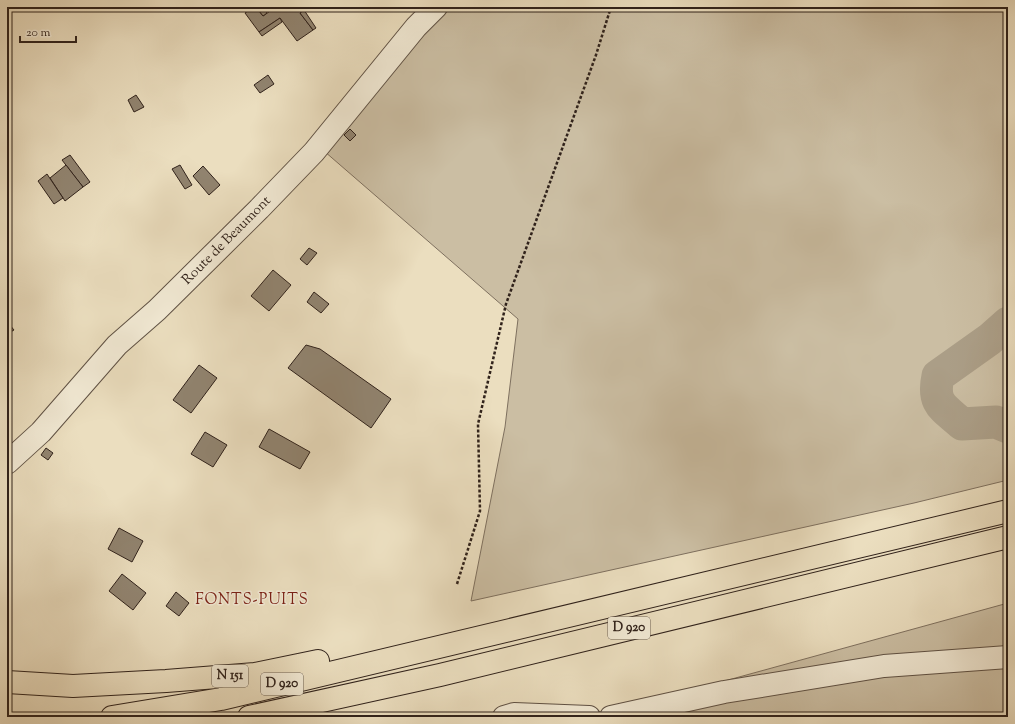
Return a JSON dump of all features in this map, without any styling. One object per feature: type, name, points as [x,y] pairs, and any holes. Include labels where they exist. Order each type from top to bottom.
[{"type":"highway","name":"D 920","points":[[112,717],[221,699],[1008,511]]},
{"type":"highway","name":"D 920","points":[[249,717],[374,690],[1008,537]]},
{"type":"highway","name":"N 151","points":[[7,682],[73,686],[255,674],[385,646],[450,644]]},
{"type":"highway","name":"D 920","points":[[304,717],[374,690]]},
{"type":"street","name":"Route de Beaumont","points":[[7,463],[41,432],[117,346],[157,310],[314,152],[416,27],[436,7]]},
{"type":"street","points":[[611,717],[724,692],[884,666],[1008,657]]},
{"type":"street","points":[[504,717],[514,714],[589,717]]},
{"type":"path","points":[[457,584],[480,511],[478,424],[506,304],[596,56],[611,7]]},
{"type":"shaded area","points":[[441,7],[1008,7],[1008,480],[914,503],[471,601],[505,427],[518,319],[324,151]]},
{"type":"shaded area","points":[[1008,603],[1008,717],[631,717],[641,704]]},
{"type":"building","points":[[256,7],[263,16],[276,7],[302,7],[304,10],[300,13],[313,30],[297,41],[280,18],[259,32],[245,13]]},
{"type":"building","points":[[256,7],[263,7],[267,13],[263,16]]},
{"type":"building","points":[[304,10],[316,28],[313,30],[300,13]]},
{"type":"building","points":[[280,18],[282,22],[262,36],[259,32]]},
{"type":"building","points":[[268,75],[274,84],[260,93],[254,85]]},
{"type":"building","points":[[136,95],[144,107],[134,112],[128,100]]},
{"type":"building","points":[[350,129],[356,135],[350,141],[344,135]]},
{"type":"building","points":[[70,155],[90,182],[83,187],[62,160]]},
{"type":"building","points":[[66,165],[83,187],[65,201],[50,178]]},
{"type":"building","points":[[180,165],[192,185],[185,189],[172,169]]},
{"type":"building","points":[[203,166],[220,185],[209,195],[193,176]]},
{"type":"building","points":[[47,174],[63,198],[54,204],[38,181]]},
{"type":"building","points":[[309,248],[317,253],[307,265],[300,259]]},
{"type":"building","points":[[273,270],[291,285],[269,311],[251,296]]},
{"type":"building","points":[[314,292],[329,304],[321,313],[307,302]]},
{"type":"building","points":[[9,324],[14,330],[7,334],[7,325]]},
{"type":"building","points":[[306,345],[320,349],[391,399],[371,428],[288,368]]},
{"type":"building","points":[[199,365],[217,378],[191,413],[173,400]]},
{"type":"building","points":[[269,429],[310,452],[300,469],[259,447]]},
{"type":"building","points":[[205,432],[227,445],[213,467],[191,454]]},
{"type":"building","points":[[46,448],[53,453],[48,460],[41,455]]},
{"type":"building","points":[[119,528],[143,541],[132,562],[108,549]]},
{"type":"building","points":[[122,574],[146,593],[133,610],[109,591]]},
{"type":"building","points":[[176,592],[189,603],[179,616],[166,606]]},
{"type":"waterway","points":[[1008,323],[990,339],[938,376],[937,385],[938,399],[944,409],[962,424],[996,422],[1008,427]]},
{"type":"district","name":"FONTS-PUITS","points":[[252,600]]}]
